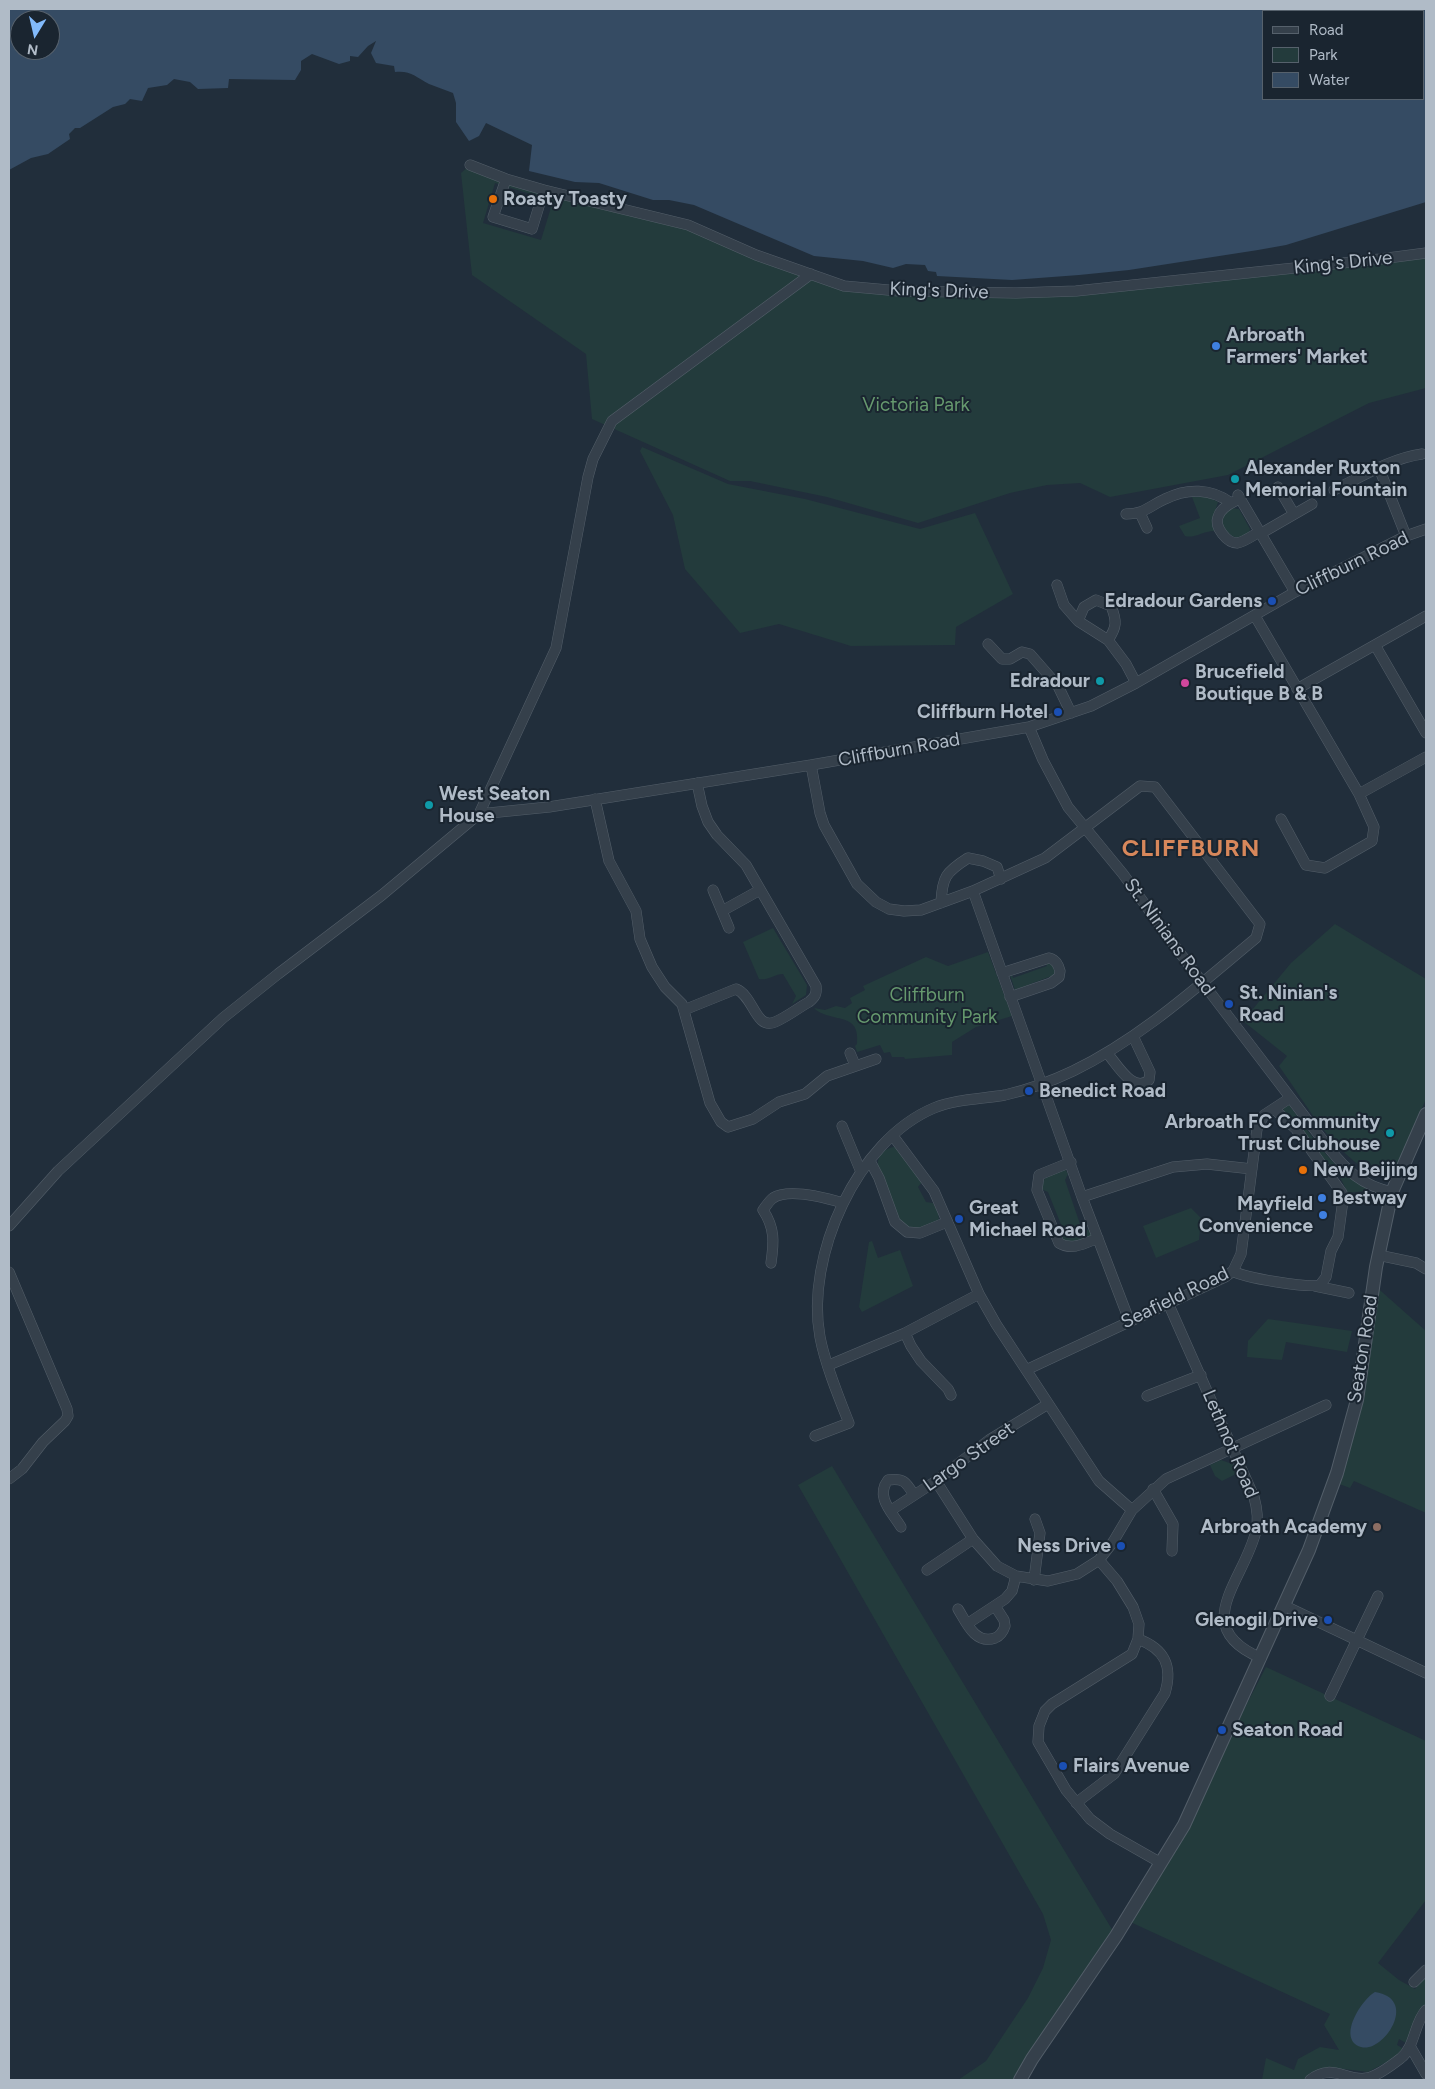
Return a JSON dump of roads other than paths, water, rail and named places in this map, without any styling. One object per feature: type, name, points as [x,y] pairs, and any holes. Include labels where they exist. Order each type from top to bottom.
[{"type":"street","name":"King's Drive","points":[[470,165],[506,179],[544,190],[688,226],[756,255],[844,286],[854,287],[899,291],[1016,293],[1076,291],[1380,260],[1426,252]]},
{"type":"street","points":[[506,179],[493,217],[532,229],[544,190]]},
{"type":"street","points":[[9,1226],[58,1171],[223,1018],[382,895],[479,814],[556,648],[588,477],[593,459],[612,421],[811,274]]},
{"type":"street","points":[[1334,490],[1379,468],[1422,454]]},
{"type":"street","points":[[1379,468],[1406,536]]},
{"type":"street","points":[[1278,487],[1294,514]]},
{"type":"street","points":[[1126,514],[1140,514],[1164,499],[1195,490],[1236,499],[1295,592]]},
{"type":"street","points":[[1236,499],[1222,510],[1217,522],[1227,539],[1236,543],[1242,542],[1312,504]]},
{"type":"street","points":[[1140,514],[1147,528]]},
{"type":"street","name":"Cliffburn Road","points":[[479,814],[549,806],[811,765],[1029,727],[1070,713],[1136,683],[1295,592],[1406,536],[1426,529]]},
{"type":"street","points":[[1056,585],[1064,605],[1078,621],[1108,640],[1126,664],[1136,683]]},
{"type":"street","points":[[1078,621],[1084,607],[1096,600],[1111,606],[1117,620],[1115,629],[1108,640]]},
{"type":"street","points":[[1255,616],[1359,794],[1374,827],[1372,841],[1325,868],[1306,865],[1281,819]]},
{"type":"street","points":[[1297,689],[1426,616]]},
{"type":"street","points":[[988,644],[1002,659],[1010,658],[1022,652],[1030,654],[1058,686],[1070,713]]},
{"type":"street","points":[[1375,645],[1426,733]]},
{"type":"street","name":"St. Ninians Road","points":[[1029,727],[1043,760],[1068,807],[1123,874],[1202,983],[1345,1169],[1357,1178],[1379,1189],[1392,1192]]},
{"type":"street","points":[[1359,794],[1426,757]]},
{"type":"street","points":[[811,765],[824,825],[857,884],[876,902],[889,909],[904,911],[921,910],[973,891],[1045,858],[1140,786],[1155,787],[1260,924],[1256,938],[1202,983],[1133,1036],[1107,1053],[1072,1072],[1007,1094],[934,1108],[905,1125],[870,1161],[861,1172],[843,1203],[825,1252],[818,1300],[820,1337],[849,1423],[815,1436]]},
{"type":"street","points":[[684,1010],[736,989],[743,992],[758,1018],[763,1023],[768,1024],[775,1022],[814,998],[817,992],[816,986],[746,865],[717,835],[708,822],[697,783]]},
{"type":"street","points":[[595,799],[609,861],[636,911],[640,939],[652,967],[665,987],[682,1004],[710,1103],[721,1122],[728,1127],[753,1119],[779,1102],[805,1094],[827,1076],[876,1059]]},
{"type":"street","points":[[941,903],[942,885],[950,869],[968,858],[983,861],[997,867],[1001,879]]},
{"type":"street","points":[[713,890],[729,928]]},
{"type":"street","points":[[722,911],[760,890]]},
{"type":"street","points":[[973,891],[1082,1197],[1129,1320]]},
{"type":"street","points":[[1002,973],[1049,958],[1059,965],[1060,972],[1055,980],[1010,997]]},
{"type":"street","points":[[1107,1053],[1137,1085],[1144,1084],[1149,1080],[1150,1072],[1133,1036]]},
{"type":"street","points":[[850,1053],[855,1065]]},
{"type":"street","name":"Seafield Road","points":[[1026,1370],[1234,1271],[1242,1254],[1257,1129],[1264,1116],[1290,1098]]},
{"type":"street","points":[[1274,1109],[1296,1129],[1342,1192],[1344,1200],[1338,1236],[1331,1251],[1326,1277],[1324,1282],[1315,1286]]},
{"type":"street","name":"Seaton Road","points":[[1020,2080],[1032,2059],[1116,1936],[1184,1825],[1262,1658],[1309,1550],[1337,1473],[1354,1409],[1378,1255],[1392,1192],[1426,1117]]},
{"type":"street","points":[[842,1126],[861,1172]]},
{"type":"street","points":[[893,1136],[934,1191],[979,1294],[1026,1370],[1099,1482],[1132,1510]]},
{"type":"street","points":[[870,1161],[879,1178],[895,1222],[908,1232],[920,1233],[947,1222]]},
{"type":"street","points":[[1070,1162],[1039,1175],[1037,1190],[1059,1243],[1065,1247],[1072,1247],[1098,1238]]},
{"type":"street","points":[[1082,1197],[1174,1167],[1207,1164],[1252,1169]]},
{"type":"street","points":[[771,1263],[774,1243],[771,1221],[763,1210],[773,1198],[786,1194],[806,1195],[843,1203]]},
{"type":"street","points":[[1378,1255],[1410,1261],[1426,1269]]},
{"type":"street","points":[[1234,1271],[1248,1276],[1349,1293]]},
{"type":"street","points":[[9,1272],[67,1409],[68,1416],[61,1426],[43,1442],[22,1469],[9,1479]]},
{"type":"street","points":[[829,1365],[905,1334],[979,1294]]},
{"type":"street","name":"Lethnot Road","points":[[1168,1303],[1258,1509],[1258,1520],[1252,1542],[1227,1599],[1224,1623],[1234,1643],[1262,1658]]},
{"type":"street","points":[[905,1334],[916,1354],[948,1389],[951,1395]]},
{"type":"street","points":[[1147,1396],[1200,1375]]},
{"type":"street","name":"Largo Street","points":[[890,1511],[936,1481],[989,1440],[1048,1404]]},
{"type":"street","points":[[936,1481],[973,1539],[998,1566],[1016,1576],[1048,1581],[1077,1574],[1099,1560],[1113,1542],[1132,1510],[1153,1488],[1166,1479],[1232,1447],[1326,1406]]},
{"type":"street","points":[[902,1527],[883,1500],[882,1492],[888,1480],[898,1479],[906,1483],[914,1496]]},
{"type":"street","points":[[1153,1488],[1173,1524],[1172,1551]]},
{"type":"street","points":[[1034,1580],[1040,1533],[1035,1519]]},
{"type":"street","points":[[926,1570],[973,1539]]},
{"type":"street","points":[[1099,1560],[1117,1581],[1133,1607],[1139,1624],[1138,1639],[1132,1654],[1052,1704],[1041,1719],[1038,1734],[1041,1749],[1076,1803],[1090,1819],[1110,1834],[1161,1864]]},
{"type":"street","points":[[967,1624],[1012,1591],[1016,1576]]},
{"type":"street","points":[[1330,1696],[1378,1596]]},
{"type":"street","points":[[958,1609],[974,1633],[980,1638],[989,1640],[999,1636],[1005,1626],[1004,1620],[994,1606]]},
{"type":"street","points":[[1285,1606],[1426,1673]]},
{"type":"street","points":[[1076,1803],[1114,1774],[1165,1693],[1168,1670],[1160,1650],[1138,1639]]},
{"type":"street","points":[[1414,1982],[1426,1970]]},
{"type":"street","points":[[1310,2080],[1325,2072],[1336,2072],[1367,2078],[1403,2056],[1410,2046],[1421,2016],[1426,2010]]},
{"type":"street","points":[[1410,2046],[1426,2074]]},
{"type":"water","points":[[9,9],[1426,9],[1426,202],[1286,245],[1129,270],[1012,280],[937,276],[936,272],[928,271],[925,265],[906,264],[893,268],[863,261],[814,256],[694,205],[669,200],[653,200],[599,183],[575,182],[529,171],[532,145],[486,123],[479,136],[469,141],[456,122],[456,103],[453,93],[429,84],[409,73],[395,72],[394,66],[376,63],[371,53],[376,41],[368,46],[358,57],[350,56],[350,61],[339,64],[312,54],[301,61],[301,70],[295,80],[229,79],[228,88],[198,89],[190,82],[174,79],[167,85],[148,88],[142,101],[130,99],[125,104],[113,107],[80,128],[75,128],[69,134],[70,139],[48,154],[31,158],[9,170]]},
{"type":"water","points":[[1375,1992],[1388,1997],[1395,2005],[1396,2014],[1393,2025],[1387,2035],[1370,2047],[1361,2047],[1354,2043],[1351,2036],[1351,2028],[1358,2010]]},
{"type":"place","name":"Roasty Toasty","points":[[493,199]]},
{"type":"place","name":"Arbroath Farmers' Market","points":[[1216,346]]},
{"type":"place","name":"Alexander Ruxton Memorial Fountain","points":[[1235,479]]},
{"type":"place","name":"Edradour Gardens","points":[[1272,601]]},
{"type":"place","name":"Edradour","points":[[1100,681]]},
{"type":"place","name":"Brucefield Boutique B & B","points":[[1185,683]]},
{"type":"place","name":"Cliffburn Hotel","points":[[1058,712]]},
{"type":"place","name":"West Seaton House","points":[[429,805]]},
{"type":"place","name":"St. Ninian's Road","points":[[1229,1004]]},
{"type":"place","name":"Benedict Road","points":[[1029,1091]]},
{"type":"place","name":"Arbroath FC Community Trust Clubhouse","points":[[1390,1133]]},
{"type":"place","name":"New Beijing","points":[[1303,1170]]},
{"type":"place","name":"Bestway","points":[[1322,1198]]},
{"type":"place","name":"Mayfield Convenience","points":[[1323,1215]]},
{"type":"place","name":"Great Michael Road","points":[[959,1219]]},
{"type":"place","name":"Arbroath Academy","points":[[1377,1527]]},
{"type":"place","name":"Ness Drive","points":[[1121,1546]]},
{"type":"place","name":"Glenogil Drive","points":[[1328,1620]]},
{"type":"place","name":"Seaton Road","points":[[1222,1730]]},
{"type":"place","name":"Flairs Avenue","points":[[1063,1766]]},
{"type":"district","name":"CLIFFBURN","points":[[1191,849]]},
{"type":"park label","name":"Victoria Park","points":[[916,405]]},
{"type":"park label","name":"Cliffburn Community Park","points":[[927,1006]]}]
